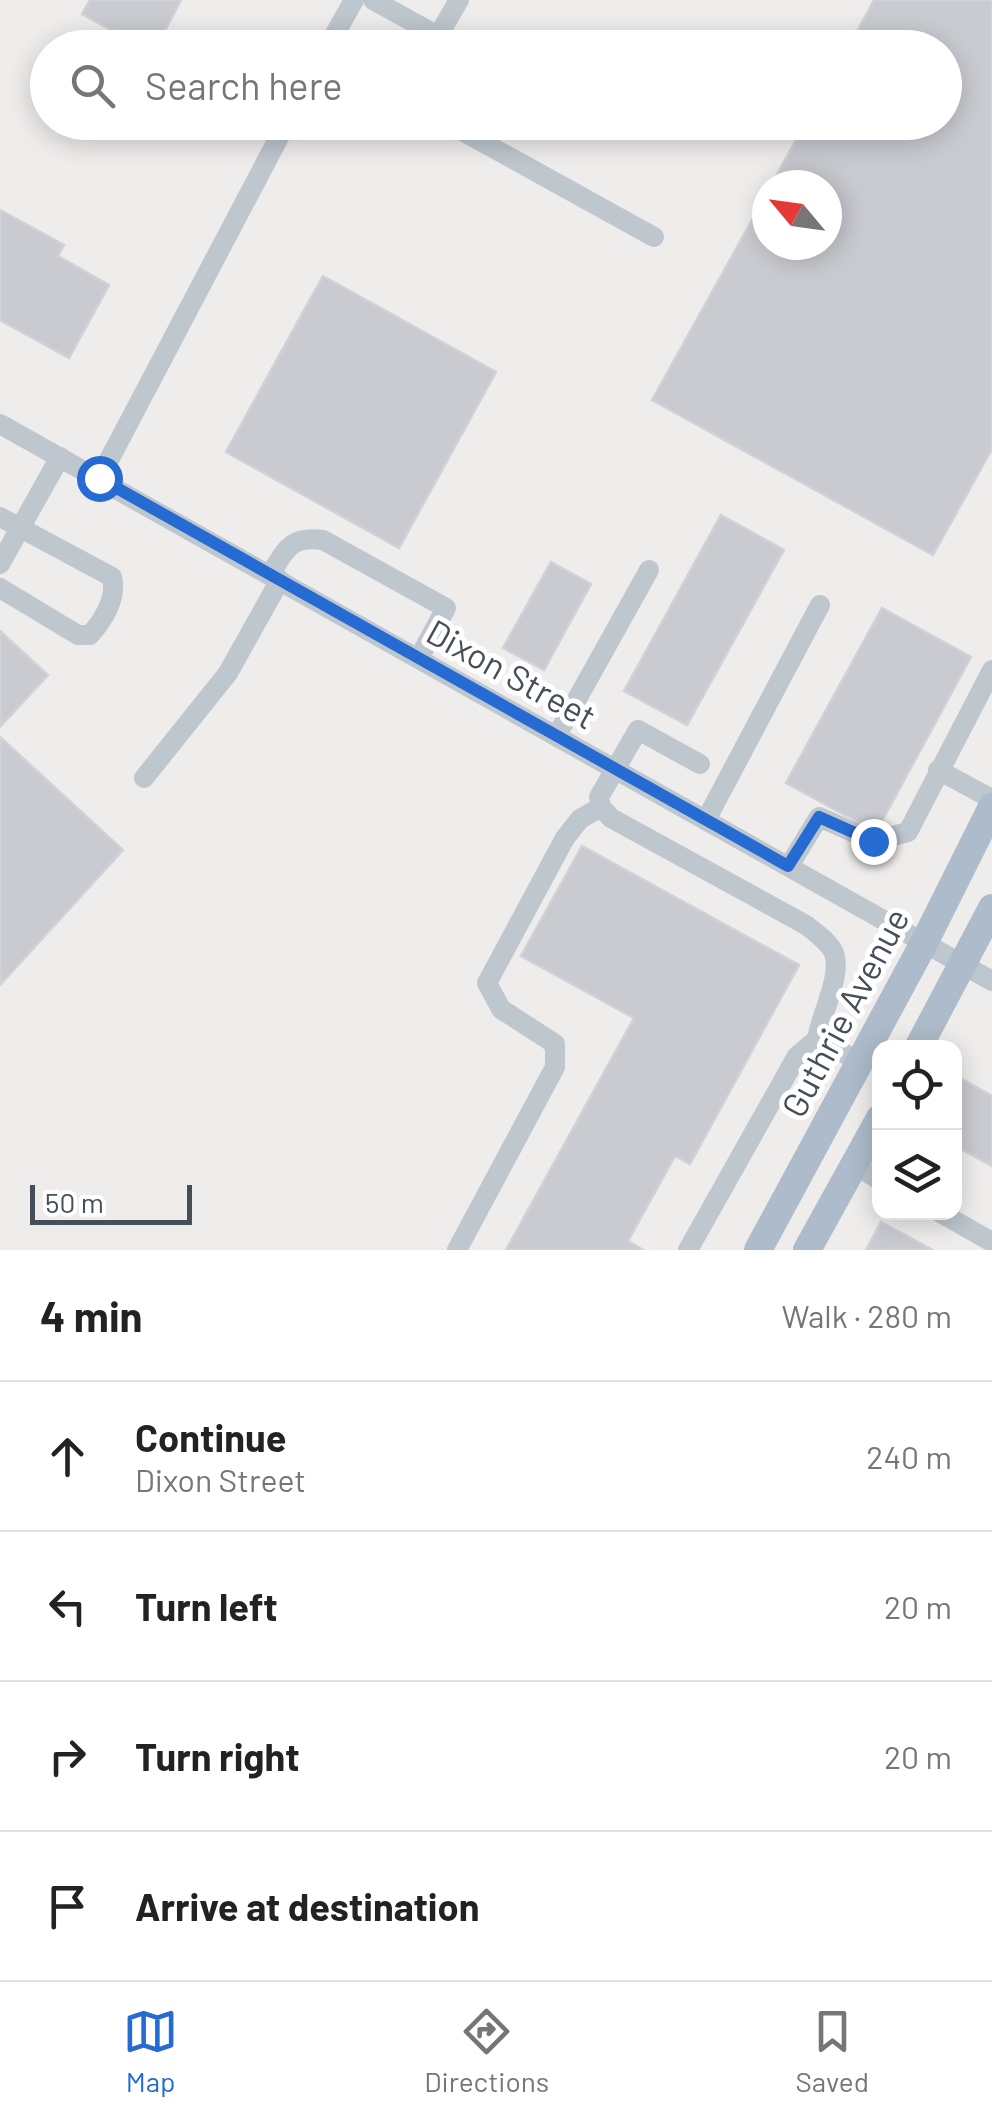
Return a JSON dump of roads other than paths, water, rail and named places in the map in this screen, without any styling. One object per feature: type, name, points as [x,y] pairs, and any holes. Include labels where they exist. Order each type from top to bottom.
[{"type":"main road","name":"Guthrie Avenue","points":[[758,1250],[924,943],[992,807]]},
{"type":"main road","points":[[922,1040],[992,908]]},
{"type":"main road","points":[[808,1250],[874,1130]]},
{"type":"street","points":[[337,30],[354,0]]},
{"type":"street","points":[[373,0],[427,30]]},
{"type":"street","points":[[441,30],[458,0]]},
{"type":"street","points":[[99,478],[277,140]]},
{"type":"street","points":[[479,140],[654,237]]},
{"type":"street","name":"Dixon Street","points":[[0,424],[992,981]]},
{"type":"street","points":[[0,564],[60,457]]},
{"type":"street","points":[[0,518],[112,578],[115,592],[90,635],[78,635],[0,588]]},
{"type":"street","points":[[144,778],[228,672],[287,548],[306,538],[323,540],[446,608],[419,658]]},
{"type":"street","points":[[557,735],[649,570]]},
{"type":"street","points":[[706,820],[820,605]]},
{"type":"street","points":[[788,866],[819,817],[873,841],[908,832],[992,670]]},
{"type":"street","points":[[688,1250],[797,1056],[817,1039],[836,971],[833,951],[806,924],[611,818],[600,807],[599,797],[638,730],[700,764]]},
{"type":"street","points":[[938,770],[992,799]]},
{"type":"street","points":[[456,1250],[555,1067],[555,1044],[500,1009],[487,984],[566,838],[580,819],[600,807]]},
{"type":"street","points":[[817,1039],[860,1062]]},
{"type":"street","points":[[854,1166],[872,1176]]},
{"type":"street","points":[[952,1220],[992,1242]]}]
